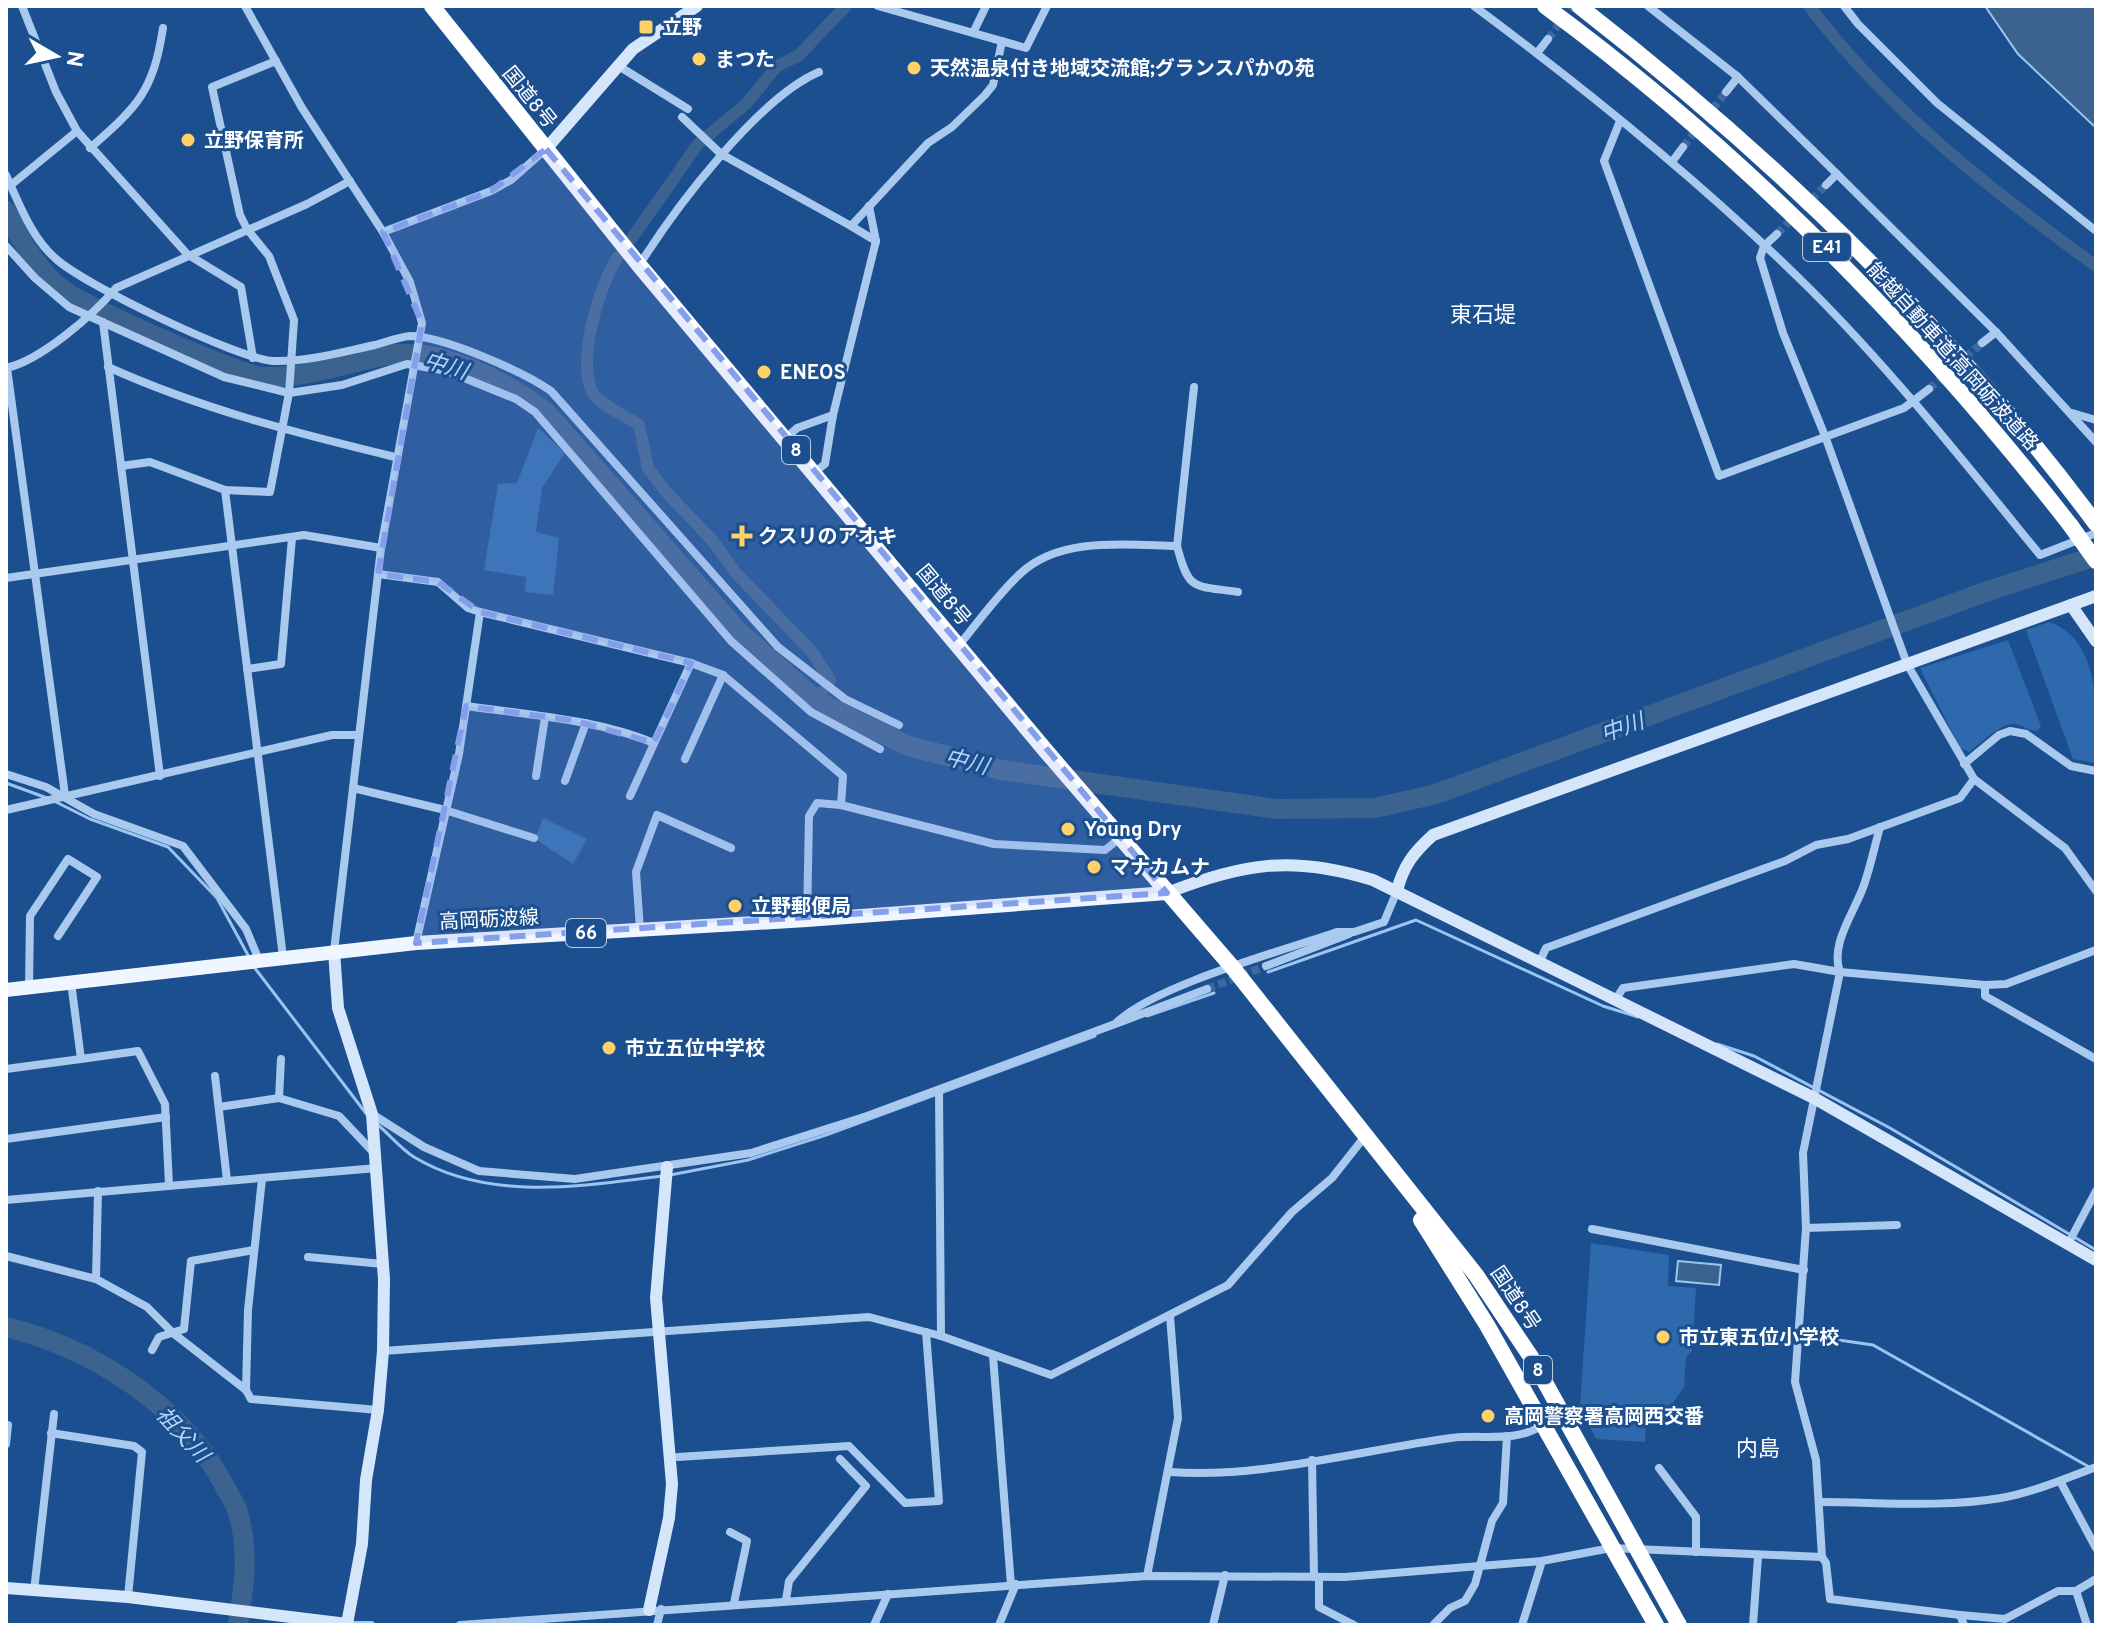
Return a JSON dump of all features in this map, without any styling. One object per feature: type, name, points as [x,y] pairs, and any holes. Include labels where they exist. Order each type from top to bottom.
[{"type":"highway","name":"国道8号","points":[[432,6],[639,265],[960,644],[1046,751],[1233,968],[1476,1275],[1531,1357],[1679,1625]]},
{"type":"highway","name":"能越自動車道;高岡砺波道路","points":[[1545,6],[1712,140],[1836,256],[1970,400],[2096,561]]},
{"type":"highway","name":"能越自動車道;高岡砺波道路","points":[[1579,6],[1746,143],[1922,317],[1990,386],[2094,516]]},
{"type":"highway","name":"国道8号","points":[[1366,1135],[1487,1325],[1541,1426],[1656,1625]]},
{"type":"main road","name":"高岡砺波線","points":[[6,990],[416,943],[807,920],[1167,893]]},
{"type":"street","points":[[22,6],[56,92],[90,148],[187,254],[241,287],[253,358]]},
{"type":"street","points":[[245,6],[383,232],[419,306],[416,363],[395,457],[381,548],[334,951],[338,1008],[372,1114],[383,1264],[383,1351],[378,1410],[366,1480],[362,1544],[347,1624]]},
{"type":"street","points":[[383,232],[451,203],[491,191],[511,180],[546,149],[633,49],[697,6]]},
{"type":"street","points":[[878,6],[1026,48],[1047,6]]},
{"type":"street","points":[[973,33],[986,6]]},
{"type":"street","points":[[1474,6],[1672,162],[1764,246],[1915,401],[2040,555],[2096,533]]},
{"type":"street","points":[[1648,6],[1738,77],[1996,332],[2096,442]]},
{"type":"street","points":[[1844,6],[1937,103],[2096,231]]},
{"type":"street","points":[[90,148],[129,114],[149,86],[163,28]]},
{"type":"street","points":[[1537,53],[1548,39]]},
{"type":"street","points":[[851,226],[928,143],[952,127],[985,95],[993,85],[1002,41]]},
{"type":"street","points":[[121,466],[150,462],[225,490],[270,492],[289,390],[294,320],[269,256],[240,215],[212,87],[276,61]]},
{"type":"street","points":[[617,65],[688,109]]},
{"type":"street","points":[[639,265],[721,154],[802,79],[819,72]]},
{"type":"street","points":[[1726,92],[1738,77]]},
{"type":"street","points":[[682,117],[721,154],[876,241]]},
{"type":"street","points":[[1620,121],[1604,161],[1719,476],[1915,401],[1929,389]]},
{"type":"street","points":[[11,185],[77,131]]},
{"type":"street","points":[[1672,162],[1683,147]]},
{"type":"street","points":[[1826,185],[1837,174]]},
{"type":"street","points":[[6,175],[29,224],[53,257],[85,281],[108,296],[253,358],[292,363],[410,336],[529,376],[551,391],[778,647],[845,699],[899,725]]},
{"type":"street","points":[[62,796],[6,368],[24,364],[90,314],[116,288],[350,181]]},
{"type":"street","points":[[815,472],[825,464],[833,415],[876,241],[869,206]]},
{"type":"street","points":[[1777,234],[1764,246],[1760,258],[1783,333],[1825,436],[1907,664],[1974,779],[2065,848],[2096,891]]},
{"type":"street","points":[[6,246],[35,278],[69,307],[224,377],[289,390],[342,385],[379,371],[416,363],[461,376],[516,399],[535,412],[731,641],[811,712],[880,749]]},
{"type":"street","points":[[103,322],[160,776]]},
{"type":"street","points":[[1982,343],[1996,332]]},
{"type":"street","points":[[108,367],[172,395],[282,430],[395,457]]},
{"type":"street","points":[[1194,387],[1177,546],[1187,579],[1194,585],[1238,592]]},
{"type":"street","points":[[2071,413],[2096,420]]},
{"type":"street","points":[[786,438],[797,428],[833,415]]},
{"type":"street","points":[[225,490],[283,957]]},
{"type":"street","points":[[6,578],[232,548],[304,535],[381,548]]},
{"type":"street","points":[[247,669],[281,664],[292,538]]},
{"type":"street","points":[[960,644],[1023,570],[1051,556],[1090,544],[1177,546]]},
{"type":"street","points":[[378,574],[438,582],[468,608],[480,612],[691,663],[723,675],[843,776],[841,805]]},
{"type":"street","points":[[1266,966],[1384,922],[1404,867],[1414,851],[1433,835],[2096,596]]},
{"type":"street","points":[[2071,605],[2096,641]]},
{"type":"street","points":[[416,943],[466,706],[480,612]]},
{"type":"street","points":[[630,796],[691,663]]},
{"type":"street","points":[[685,759],[723,675]]},
{"type":"street","points":[[466,706],[586,723],[628,732],[654,743]]},
{"type":"street","points":[[536,776],[545,717]]},
{"type":"street","points":[[565,781],[586,723]]},
{"type":"street","points":[[1964,764],[1999,735],[2010,731],[2026,734],[2071,766],[2096,771]]},
{"type":"street","points":[[6,810],[332,735],[359,735]]},
{"type":"street","points":[[6,774],[46,787],[94,814],[183,846],[246,929],[259,960]]},
{"type":"street","points":[[1540,961],[1546,948],[1785,861],[1816,845],[1848,839],[1960,798],[1974,779]]},
{"type":"street","points":[[353,788],[445,810],[534,838]]},
{"type":"street","points":[[807,920],[809,816],[817,803],[841,805],[994,844],[1105,850],[1120,838]]},
{"type":"street","points":[[640,930],[636,872],[657,815],[731,848]]},
{"type":"street","points":[[1880,827],[1864,886],[1849,912],[1837,963],[1840,972],[1803,1153],[1806,1228],[1795,1382],[1816,1460],[1822,1557],[1826,1563],[1830,1599],[2005,1619],[2058,1591],[2076,1591],[2096,1579]]},
{"type":"street","points":[[29,988],[27,952],[30,916],[68,859],[97,877],[58,936]]},
{"type":"street","points":[[1167,893],[1218,873],[1272,863],[1343,871],[1397,891],[1814,1098],[2096,1260]]},
{"type":"street","points":[[1115,1024],[1130,1008],[1233,968],[1337,932],[1354,932]]},
{"type":"street","points":[[1616,999],[1623,988],[1794,964],[1840,972],[1985,985],[2006,984],[2096,950]]},
{"type":"street","points":[[71,982],[81,1059]]},
{"type":"street","points":[[1985,985],[1985,996],[2096,1059]]},
{"type":"street","points":[[372,1114],[424,1147],[479,1171],[575,1179],[667,1167],[751,1153],[939,1090],[1207,989]]},
{"type":"street","points":[[6,1069],[138,1051],[165,1104],[169,1185]]},
{"type":"street","points":[[279,1098],[281,1059]]},
{"type":"street","points":[[215,1076],[227,1180]]},
{"type":"street","points":[[939,1090],[941,1336]]},
{"type":"street","points":[[219,1107],[279,1098],[339,1116],[376,1154]]},
{"type":"street","points":[[6,1139],[166,1117]]},
{"type":"street","points":[[383,1351],[869,1317],[941,1336],[1051,1375],[1228,1285],[1292,1212],[1332,1178],[1366,1135]]},
{"type":"street","points":[[657,1625],[655,1610],[672,1484],[656,1298],[667,1167]]},
{"type":"street","points":[[6,1200],[377,1168]]},
{"type":"street","points":[[246,1390],[248,1310],[262,1179]]},
{"type":"street","points":[[96,1279],[98,1191]]},
{"type":"street","points":[[2068,1244],[2096,1191]]},
{"type":"street","points":[[1806,1228],[1897,1225]]},
{"type":"street","points":[[1592,1229],[1804,1270]]},
{"type":"street","points":[[152,1350],[159,1337],[184,1329],[191,1261],[254,1250]]},
{"type":"street","points":[[6,1256],[96,1279],[147,1307],[173,1333],[246,1390],[251,1399],[378,1410]]},
{"type":"street","points":[[308,1257],[383,1264]]},
{"type":"street","points":[[1147,1576],[1170,1472],[1178,1418],[1170,1316]]},
{"type":"street","points":[[678,1457],[849,1446],[905,1503],[939,1501],[926,1332]]},
{"type":"street","points":[[993,1356],[1013,1584],[999,1625]]},
{"type":"street","points":[[34,1591],[54,1414]]},
{"type":"street","points":[[6,1444],[8,1425]]},
{"type":"street","points":[[1170,1472],[1215,1472],[1455,1437],[1527,1435],[1541,1426]]},
{"type":"street","points":[[51,1433],[134,1446],[142,1452],[128,1597]]},
{"type":"street","points":[[1433,1625],[1450,1608],[1465,1601],[1475,1584],[1492,1521],[1503,1503],[1507,1436]]},
{"type":"street","points":[[786,1600],[789,1581],[866,1486],[840,1459]]},
{"type":"street","points":[[1312,1460],[1319,1607],[1354,1625]]},
{"type":"street","points":[[1820,1502],[1969,1502],[2029,1492],[2096,1467]]},
{"type":"street","points":[[1659,1468],[1696,1517],[1696,1552]]},
{"type":"street","points":[[2060,1481],[2096,1548]]},
{"type":"street","points":[[730,1532],[747,1541],[734,1603]]},
{"type":"street","points":[[460,1625],[734,1603],[1147,1576],[1316,1577],[1542,1561],[1611,1548],[1758,1557],[1822,1557]]},
{"type":"street","points":[[1753,1625],[1758,1557]]},
{"type":"street","points":[[1522,1625],[1542,1561]]},
{"type":"street","points":[[1213,1625],[1225,1575]]},
{"type":"street","points":[[6,1588],[128,1597],[270,1616],[371,1625]]},
{"type":"street","points":[[2076,1591],[2087,1625]]},
{"type":"street","points":[[874,1625],[888,1594]]},
{"type":"street","points":[[1960,1615],[1964,1625]]},
{"type":"highlighted area","points":[[546,149],[1167,893],[416,943],[466,706],[576,721],[654,743],[691,663],[480,612],[438,582],[378,574],[422,323],[383,232],[491,191]]},
{"type":"shaded area","points":[[1985,6],[2096,6],[2096,128],[2018,54]]},
{"type":"shaded area","points":[[538,428],[565,453],[542,488],[536,532],[559,538],[553,595],[525,592],[526,577],[484,570],[498,484],[517,483]]},
{"type":"shaded area","points":[[2049,622],[2066,631],[2079,645],[2087,661],[2095,700],[2096,763],[2073,759],[2026,630]]},
{"type":"shaded area","points":[[2008,640],[2041,726],[2038,731],[2016,724],[2008,725],[1969,752],[1960,748],[1920,668]]},
{"type":"shaded area","points":[[543,818],[587,839],[573,864],[535,839]]},
{"type":"shaded area","points":[[1591,1243],[1669,1255],[1668,1286],[1696,1288],[1692,1351],[1686,1357],[1684,1387],[1671,1406],[1647,1404],[1645,1442],[1596,1439],[1580,1406]]},
{"type":"shaded area","points":[[1678,1261],[1721,1265],[1719,1285],[1676,1281]]},
{"type":"waterway","points":[[632,238],[698,144],[747,103],[777,66],[798,56],[846,6]]},
{"type":"waterway","points":[[1809,6],[1872,80],[1907,114],[1980,178],[2096,266]]},
{"type":"waterway","name":"中川","points":[[6,211],[37,263],[63,290],[129,324],[226,366],[264,377],[281,377],[389,355],[409,354],[430,356],[473,369],[513,390],[547,413],[738,631],[817,701],[908,746],[1002,770],[1276,809],[1375,808],[1436,794],[1985,592],[2096,556]]},
{"type":"waterway","points":[[618,257],[597,304],[588,344],[588,380],[593,393],[607,406],[639,425],[648,468],[666,492],[712,540],[736,573],[813,653],[830,680],[828,683]]},
{"type":"waterway","points":[[817,701],[822,692]]},
{"type":"waterway","points":[[6,783],[47,798]]},
{"type":"waterway","points":[[54,801],[90,819],[168,847],[217,898],[249,957]]},
{"type":"waterway","points":[[1268,972],[1416,920],[1603,1006],[1638,1017]]},
{"type":"waterway","points":[[254,967],[368,1116]]},
{"type":"waterway","points":[[1147,1016],[1214,993]]},
{"type":"waterway","points":[[670,1175],[748,1160],[826,1135],[1095,1036]]},
{"type":"waterway","points":[[1717,1044],[1754,1056],[1890,1128],[2096,1250]]},
{"type":"waterway","points":[[377,1124],[414,1157],[443,1171],[473,1180],[535,1187],[599,1184],[662,1176]]},
{"type":"waterway","name":"祖父川","points":[[6,1327],[70,1349],[131,1383],[158,1404],[205,1454],[238,1512],[242,1530],[244,1570],[238,1625]]},
{"type":"waterway","points":[[1804,1335],[1873,1345],[2091,1468]]},
{"type":"waterway","points":[[1755,1340],[1791,1343]]},
{"type":"tunnel","points":[[1548,39],[1572,6]]},
{"type":"tunnel","points":[[1683,147],[1726,92]]},
{"type":"tunnel","points":[[1777,234],[1826,185]]},
{"type":"tunnel","points":[[1929,389],[1982,343]]},
{"type":"tunnel","points":[[1207,989],[1266,966]]},
{"type":"place","name":"立野","points":[[646,27]]},
{"type":"place","name":"まつた","points":[[699,59]]},
{"type":"place","name":"天然温泉付き地域交流館;グランスパかの苑","points":[[914,68]]},
{"type":"place","name":"立野保育所","points":[[188,140]]},
{"type":"place","name":"ENEOS","points":[[764,372]]},
{"type":"place","name":"クスリのアオキ","points":[[742,536]]},
{"type":"place","name":"Young Dry","points":[[1068,829]]},
{"type":"place","name":"マナカムナ","points":[[1094,867]]},
{"type":"place","name":"立野郵便局","points":[[735,906]]},
{"type":"place","name":"市立五位中学校","points":[[609,1048]]},
{"type":"place","name":"市立東五位小学校","points":[[1663,1337]]},
{"type":"place","name":"高岡警察署高岡西交番","points":[[1488,1416]]},
{"type":"district","name":"東石堤","points":[[1483,314]]},
{"type":"district","name":"内島","points":[[1758,1448]]}]
